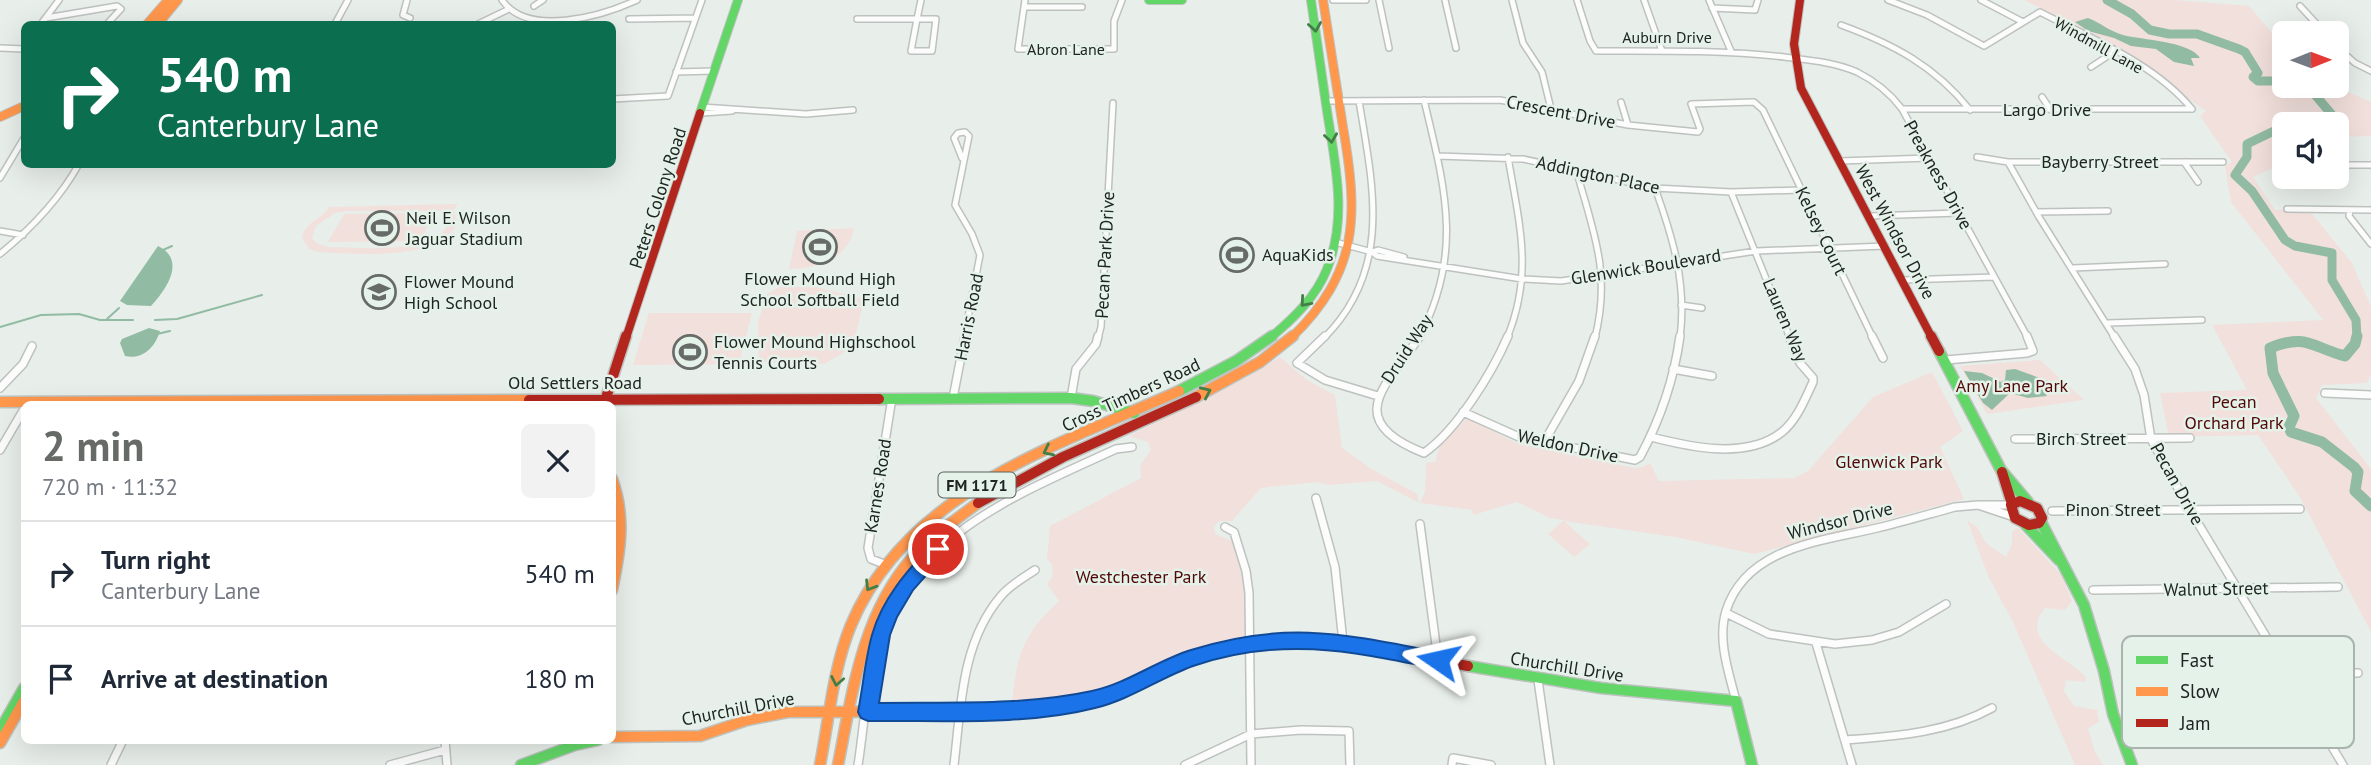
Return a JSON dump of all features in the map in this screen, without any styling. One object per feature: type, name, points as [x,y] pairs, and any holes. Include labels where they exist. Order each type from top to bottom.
[{"type":"main road","points":[[150,21],[166,6],[178,0]]},
{"type":"main road","name":"Peters Colony Road","points":[[605,401],[738,0]]},
{"type":"main road","points":[[1149,0],[1182,0]]},
{"type":"main road","name":"Cross Timbers Road","points":[[820,765],[847,635],[859,605],[884,564],[924,520],[960,494],[1218,372],[1262,343],[1315,291],[1329,264],[1335,242],[1339,220],[1339,191],[1311,0]]},
{"type":"main road","name":"Cross Timbers Road","points":[[838,765],[863,639],[885,591],[925,541],[966,509],[990,495],[1255,367],[1297,333],[1330,296],[1345,266],[1350,246],[1353,188],[1323,0]]},
{"type":"main road","name":"West Windsor Drive","points":[[1800,0],[1794,30],[1793,58],[1801,88],[2001,471],[2015,518],[2025,524],[2059,560]]},
{"type":"main road","points":[[0,117],[21,107]]},
{"type":"main road","points":[[0,123],[21,114]]},
{"type":"main road","name":"Old Settlers Road","points":[[457,401],[1071,398],[1132,412],[1144,422]]},
{"type":"main road","name":"Old Settlers Road","points":[[0,402],[21,404]]},
{"type":"main road","name":"West Windsor Drive","points":[[2001,471],[2028,502],[2040,511],[2041,522],[2084,605],[2122,738]]},
{"type":"main road","points":[[980,484],[990,495]]},
{"type":"main road","points":[[616,486],[621,495],[624,520],[616,567]]},
{"type":"main road","points":[[2011,504],[2028,502]]},
{"type":"main road","points":[[2025,524],[2033,526],[2041,522]]},
{"type":"main road","name":"Churchill Drive","points":[[616,737],[700,736],[788,712],[1010,711],[1096,699],[1191,658],[1250,643],[1296,639],[1343,642],[1538,680],[1659,697],[1736,701]]},
{"type":"main road","points":[[0,730],[21,693]]},
{"type":"main road","name":"Windsor Drive","points":[[1736,701],[1752,765]]},
{"type":"main road","points":[[0,743],[21,706]]},
{"type":"main road","points":[[521,765],[580,744]]},
{"type":"main road","name":"West Windsor Drive","points":[[2126,748],[2132,765]]},
{"type":"street","points":[[44,21],[59,0]]},
{"type":"street","points":[[337,21],[348,0]]},
{"type":"street","points":[[407,0],[403,15],[410,18]]},
{"type":"street","points":[[502,0],[507,10],[527,19],[541,21]]},
{"type":"street","points":[[534,6],[543,0]]},
{"type":"street","points":[[556,21],[616,10],[637,0]]},
{"type":"street","points":[[616,99],[668,96],[702,0]]},
{"type":"street","points":[[857,19],[917,18],[937,20],[930,53],[911,51],[917,18],[921,0]]},
{"type":"street","points":[[1025,0],[1024,7],[1082,7]]},
{"type":"street","name":"Abron Lane","points":[[1024,7],[1018,49],[1114,50],[1114,21],[1122,0]]},
{"type":"street","points":[[1333,0],[1366,0]]},
{"type":"street","points":[[1379,0],[1389,48]]},
{"type":"street","points":[[1445,0],[1456,48]]},
{"type":"street","points":[[1512,0],[1523,43],[1542,72],[1551,109]]},
{"type":"street","name":"Auburn Drive","points":[[1577,0],[1590,41],[1596,51],[1731,51],[1793,58]]},
{"type":"street","points":[[1644,0],[1662,51]]},
{"type":"street","points":[[1709,0],[1731,51]]},
{"type":"street","points":[[1712,8],[1755,10],[1758,0]]},
{"type":"street","name":"Windmill Lane","points":[[1888,0],[1927,15],[1984,46],[2040,12],[2145,70],[2181,97],[2192,109]]},
{"type":"street","points":[[1981,0],[2023,22]]},
{"type":"street","points":[[46,18],[117,6],[121,9],[110,21]]},
{"type":"street","points":[[2300,6],[2314,21]]},
{"type":"street","points":[[484,21],[507,10]]},
{"type":"street","points":[[629,19],[695,18]]},
{"type":"street","points":[[1841,25],[1886,41],[1919,59],[1951,84],[1970,110]]},
{"type":"street","points":[[0,48],[21,48]]},
{"type":"street","points":[[2091,66],[2114,52]]},
{"type":"street","name":"Preakness Drive","points":[[1793,58],[1820,61],[1854,71],[1882,88],[1902,109],[2033,351],[1945,360]]},
{"type":"street","points":[[2349,58],[2371,71]]},
{"type":"street","points":[[676,72],[714,71]]},
{"type":"street","points":[[2042,97],[2051,110]]},
{"type":"street","name":"Druid Way","points":[[1424,100],[1449,210],[1448,266],[1436,305],[1420,336],[1385,381],[1378,396],[1380,419],[1388,435],[1407,447],[1424,453],[1463,412]]},
{"type":"street","name":"Crescent Drive","points":[[1326,102],[1500,100],[1628,125],[1698,132],[1700,129],[1691,104],[1695,102],[1758,104]]},
{"type":"street","points":[[1359,101],[1376,204],[1372,252],[1364,277],[1348,309],[1327,335],[1297,363],[1334,385],[1378,396]]},
{"type":"street","points":[[1621,102],[1628,125]]},
{"type":"street","name":"Pecan Park Drive","points":[[1071,398],[1076,369],[1096,344],[1101,327],[1113,103]]},
{"type":"street","name":"Kelsey Court","points":[[1758,104],[1883,358]]},
{"type":"street","name":"Largo Drive","points":[[1902,109],[2192,109]]},
{"type":"street","points":[[702,110],[806,114],[852,110]]},
{"type":"street","points":[[0,178],[21,142]]},
{"type":"street","name":"Addington Place","points":[[1438,156],[1508,157],[1655,188],[1731,192],[1801,190]]},
{"type":"street","points":[[1463,412],[1487,378],[1507,339],[1519,301],[1523,230],[1508,157]]},
{"type":"street","name":"Harris Road","points":[[953,398],[980,255],[972,234],[955,205],[962,158]]},
{"type":"street","points":[[1840,161],[1929,158]]},
{"type":"street","name":"Bayberry Street","points":[[1977,158],[2008,162],[2223,162]]},
{"type":"street","name":"Pecan Drive","points":[[2008,162],[2137,374],[2151,439],[2190,510],[2266,636]]},
{"type":"street","points":[[2184,162],[2198,182]]},
{"type":"street","points":[[2349,165],[2371,165]]},
{"type":"street","points":[[0,254],[51,208],[77,168]]},
{"type":"street","points":[[1544,442],[1565,412],[1580,378],[1595,332],[1602,275],[1597,241],[1577,173]]},
{"type":"street","points":[[1651,437],[1673,369],[1681,305],[1679,262],[1655,188]]},
{"type":"street","name":"Lauren Way","points":[[1651,437],[1688,447],[1750,446],[1772,439],[1782,433],[1802,408],[1813,378],[1800,363],[1731,192]]},
{"type":"street","points":[[2287,209],[2371,210]]},
{"type":"street","points":[[2036,212],[2108,211]]},
{"type":"street","points":[[2350,211],[2352,221],[2371,244]]},
{"type":"street","points":[[1869,216],[1959,213]]},
{"type":"street","points":[[0,231],[23,235]]},
{"type":"street","name":"Glenwick Boulevard","points":[[1335,242],[1372,252],[1377,256],[1522,279],[1561,281],[1756,251],[1885,246]]},
{"type":"street","points":[[2073,268],[2165,264]]},
{"type":"street","points":[[1903,280],[1994,276]]},
{"type":"street","points":[[1681,305],[1702,309]]},
{"type":"street","points":[[2108,323],[2202,320]]},
{"type":"street","points":[[0,388],[23,363],[32,346]]},
{"type":"street","points":[[1673,369],[1712,376]]},
{"type":"street","points":[[2325,393],[2371,395]]},
{"type":"street","name":"Karnes Road","points":[[884,564],[871,559],[868,548],[892,398]]},
{"type":"street","name":"Weldon Drive","points":[[1463,412],[1511,435],[1635,460],[1651,437]]},
{"type":"street","points":[[0,450],[21,415]]},
{"type":"street","name":"Birch Street","points":[[2015,439],[2190,439]]},
{"type":"street","points":[[858,765],[878,648],[889,614],[906,584],[938,549],[969,523],[1007,500],[1116,449],[1132,447]]},
{"type":"street","points":[[1316,498],[1335,567],[1343,642]]},
{"type":"street","name":"Windsor Drive","points":[[1736,701],[1723,646],[1726,612],[1740,584],[1759,564],[1775,554],[1955,507],[1984,503],[2011,504]]},
{"type":"street","name":"Windsor Drive","points":[[1978,505],[2015,518]]},
{"type":"street","name":"Pinon Street","points":[[2052,511],[2300,509]]},
{"type":"street","points":[[1420,524],[1438,660]]},
{"type":"street","points":[[1225,527],[1234,533],[1246,571],[1250,643],[1251,765]]},
{"type":"street","points":[[954,765],[966,663],[973,637],[1002,595],[1035,570]]},
{"type":"street","name":"Walnut Street","points":[[2093,590],[2338,587]]},
{"type":"street","points":[[1726,612],[1769,634],[1835,644],[1872,640],[1899,632],[1946,604]]},
{"type":"street","points":[[1816,643],[1852,765]]},
{"type":"street","points":[[2354,673],[2358,673]]},
{"type":"street","points":[[1538,680],[1550,765]]},
{"type":"street","points":[[1846,740],[1925,733],[1982,715],[1993,708]]},
{"type":"street","points":[[1185,765],[1251,734],[1301,730],[1349,731],[1350,765]]},
{"type":"street","points":[[111,765],[121,744]]},
{"type":"street","points":[[390,765],[445,745],[447,765]]},
{"type":"street","name":"Pecan Drive","points":[[2333,748],[2343,765]]},
{"type":"street","points":[[1452,761],[1464,758],[1491,765]]},
{"type":"green space","name":"Pecan Orchard Park","points":[[2024,0],[2175,0],[2249,6],[2272,33],[2272,98],[2349,98],[2349,92],[2371,102],[2371,136],[2349,137],[2349,112],[2272,112],[2272,168],[2253,177],[2275,210],[2308,209],[2352,263],[2371,307],[2371,374],[2367,383],[2322,385],[2316,398],[2371,469],[2371,632],[2300,497],[2258,435],[2169,437],[2160,393],[2247,390],[2212,325],[2323,320],[2231,202],[2225,166],[2232,162],[2200,116],[2206,111],[2142,66],[2055,19],[2047,11]]},
{"type":"green space","points":[[458,204],[453,210],[457,221],[449,234],[436,243],[397,253],[375,254],[319,252],[309,249],[302,238],[304,232],[329,207]],"holes":[[[440,211],[448,218],[444,230],[433,239],[418,244],[378,248],[328,247],[316,243],[312,238],[316,226],[335,213]]]},
{"type":"green space","name":"Neil E. Wilson Jaguar Stadium","points":[[434,213],[420,241],[328,242],[344,214]]},
{"type":"green space","name":"Flower Mound High School Softball Field","points":[[854,228],[851,239],[838,255],[810,267],[789,269],[797,231]]},
{"type":"green space","points":[[779,287],[816,287],[864,299],[853,347],[824,364],[759,362],[758,322],[767,294]]},
{"type":"green space","name":"Flower Mound Highschool Tennis Courts","points":[[649,313],[752,313],[739,364],[633,365]]},
{"type":"green space","name":"Westchester Park","points":[[1280,357],[1307,380],[1335,395],[1342,448],[1370,468],[1417,494],[1419,503],[1377,481],[1329,485],[1317,482],[1261,488],[1232,521],[1220,521],[1214,526],[1215,534],[1235,542],[1245,590],[1245,637],[1193,652],[1091,695],[1052,702],[1012,704],[1019,659],[1029,636],[1059,601],[1047,584],[1053,576],[1052,565],[1047,559],[1050,526],[1141,478],[1140,465],[1151,450],[1148,442],[1129,436],[1247,377]]},
{"type":"green space","name":"Amy Lane Park","points":[[2040,360],[2084,400],[1987,414],[1960,366]]},
{"type":"green space","name":"Glenwick Park","points":[[1932,372],[1963,431],[1940,447],[1964,499],[1754,554],[1675,537],[1564,521],[1590,544],[1574,557],[1548,534],[1564,520],[1550,518],[1517,502],[1473,515],[1472,510],[1420,503],[1425,492],[1426,463],[1435,462],[1440,446],[1467,418],[1516,443],[1634,468],[1650,463],[1659,481],[1794,478],[1808,471],[1873,397]]},
{"type":"green space","points":[[1967,520],[1977,527],[1986,543],[2006,557],[2012,544],[2012,532],[2017,527],[2062,576],[2072,601],[2065,610],[2045,608],[2038,620],[2038,630],[2042,640],[2050,648],[2087,678],[2084,682],[2066,680],[2064,691],[2074,706],[2097,710],[2099,722],[2088,728],[2095,752],[2103,765],[2075,765],[2013,622],[1989,578]]},
{"type":"shaded area","points":[[2088,18],[2123,35],[2186,48],[2200,58],[2191,58],[2194,66],[2174,62],[2156,49],[2131,46],[2088,31],[2075,22]]},
{"type":"shaded area","points":[[158,246],[167,252],[172,267],[162,292],[151,306],[127,305],[120,301]]},
{"type":"shaded area","points":[[149,328],[160,331],[155,343],[142,354],[125,356],[120,343],[122,339]]},
{"type":"shaded area","points":[[2015,369],[2051,382],[2053,386],[2045,393],[2047,396],[2028,398],[2010,393],[1992,410],[1983,403],[1964,371],[1982,373],[2001,382],[2005,380],[2006,370]]},
{"type":"waterway","points":[[2107,0],[2132,14],[2150,30],[2169,34],[2197,34],[2239,49],[2245,52],[2258,73],[2253,77],[2258,81],[2272,81]]},
{"type":"waterway","points":[[2318,98],[2330,112]]},
{"type":"waterway","points":[[2272,132],[2247,144],[2247,157],[2235,175],[2252,191],[2285,240],[2295,246],[2332,253],[2332,280],[2356,320],[2357,336]]},
{"type":"waterway","points":[[163,250],[172,246]]},
{"type":"waterway","points":[[155,320],[177,319],[262,295]]},
{"type":"waterway","points":[[107,319],[119,308]]},
{"type":"waterway","points":[[0,327],[41,315],[79,314],[100,320],[133,320]]},
{"type":"waterway","points":[[157,334],[170,331]]},
{"type":"waterway","points":[[2357,336],[2355,344],[2345,356],[2301,342],[2270,348],[2273,373],[2294,416],[2289,427],[2291,432],[2322,442],[2354,467],[2358,472],[2355,491],[2371,506]]},
{"type":"traffic: fast","points":[[700,113],[738,0]]},
{"type":"traffic: fast","points":[[1149,0],[1182,0]]},
{"type":"traffic: fast","points":[[1179,391],[1236,361],[1271,337],[1302,308],[1327,270],[1334,249],[1339,203],[1311,0]]},
{"type":"traffic: fast","points":[[1939,351],[2001,470],[2028,502]]},
{"type":"traffic: fast","points":[[879,399],[1071,398],[1093,401],[1134,413]]},
{"type":"traffic: fast","points":[[2041,522],[2084,605],[2122,738]]},
{"type":"traffic: fast","points":[[2025,524],[2059,560]]},
{"type":"traffic: fast","points":[[1468,666],[1601,688],[1736,701],[1752,765]]},
{"type":"traffic: fast","points":[[0,730],[21,693]]},
{"type":"traffic: fast","points":[[521,765],[580,744]]},
{"type":"traffic: fast","points":[[2126,748],[2132,765]]},
{"type":"traffic: slow","points":[[150,21],[168,0]]},
{"type":"traffic: slow","points":[[160,21],[178,0]]},
{"type":"traffic: slow","points":[[1196,397],[1260,362],[1287,342],[1310,319],[1329,294],[1343,264],[1351,230],[1353,191],[1323,0]]},
{"type":"traffic: slow","points":[[0,117],[21,107]]},
{"type":"traffic: slow","points":[[820,765],[836,677],[851,625],[875,579],[907,540],[946,507],[990,479],[1037,454],[1179,391]]},
{"type":"traffic: slow","points":[[264,401],[529,400]]},
{"type":"traffic: slow","points":[[0,402],[21,402]]},
{"type":"traffic: slow","points":[[616,490],[622,520],[616,568]]},
{"type":"traffic: slow","points":[[838,765],[864,648],[875,616],[890,586],[912,558],[940,531],[978,503]]},
{"type":"traffic: slow","points":[[616,737],[700,736],[747,720],[788,712],[1010,711],[1096,699],[1166,669]]},
{"type":"traffic: slow","points":[[0,743],[21,706]]},
{"type":"traffic: jam","points":[[1800,0],[1794,44],[1801,88],[1939,351]]},
{"type":"traffic: jam","points":[[605,401],[700,113]]},
{"type":"traffic: jam","points":[[978,503],[1063,457],[1196,397]]},
{"type":"traffic: jam","points":[[529,400],[879,399]]},
{"type":"traffic: jam","points":[[2002,472],[2012,504]]},
{"type":"traffic: jam","points":[[2020,501],[2037,508],[2042,518],[2039,523],[2029,525],[2015,518],[2011,505],[2020,501]]},
{"type":"traffic: jam","points":[[1166,669],[1206,654],[1244,645],[1281,641],[1352,645],[1468,666]]},
{"type":"place","name":"Neil E. Wilson Jaguar Stadium","points":[[382,228]]},
{"type":"place","name":"Flower Mound High School Softball Field","points":[[820,247]]},
{"type":"place","name":"AquaKids","points":[[1237,255]]},
{"type":"place","name":"Flower Mound High School","points":[[379,292]]},
{"type":"place","name":"Flower Mound Highschool Tennis Courts","points":[[690,352]]},
{"type":"route","points":[[938,549],[906,584],[889,614],[881,635],[868,712],[1010,711],[1096,699],[1191,658],[1261,641],[1296,639],[1343,642],[1438,660]]}]
